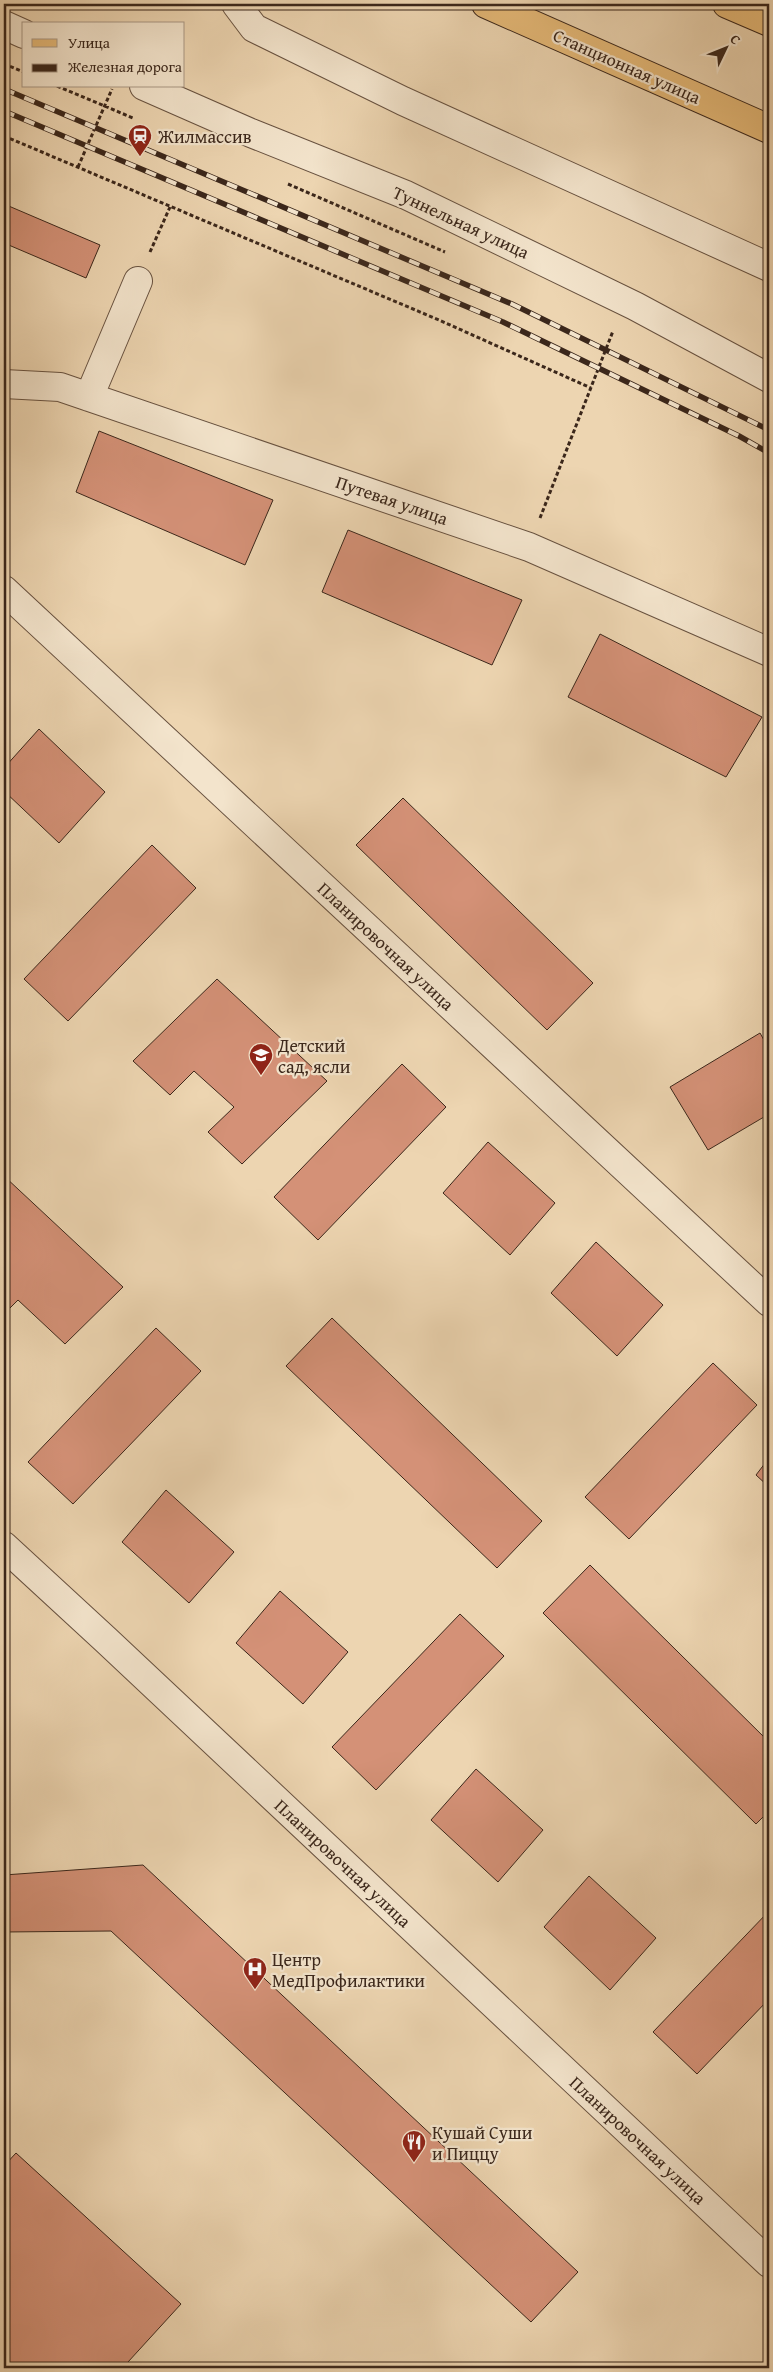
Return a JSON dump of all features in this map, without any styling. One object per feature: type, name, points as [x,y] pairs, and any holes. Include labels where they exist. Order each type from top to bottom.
[{"type":"main road","name":"Станционная улица","points":[[486,4],[769,129]]},
{"type":"main road","points":[[727,4],[769,22]]},
{"type":"street","points":[[236,4],[254,28],[403,101],[769,267]]},
{"type":"street","points":[[4,25],[22,33]]},
{"type":"street","name":"Туннельная улица","points":[[149,88],[251,133],[406,195],[635,306],[769,378]]},
{"type":"street","points":[[89,397],[138,281]]},
{"type":"street","name":"Путевая улица","points":[[4,384],[60,387],[528,547],[769,652]]},
{"type":"street","name":"Планировочная улица","points":[[4,590],[769,1302]]},
{"type":"street","name":"Планировочная улица","points":[[4,1546],[769,2263]]},
{"type":"path","points":[[4,64],[22,71]]},
{"type":"path","points":[[62,88],[141,122]]},
{"type":"path","points":[[78,167],[113,88]]},
{"type":"path","points":[[4,136],[439,320],[591,388]]},
{"type":"path","points":[[286,184],[449,253]]},
{"type":"path","points":[[138,281],[170,207]]},
{"type":"path","points":[[528,547],[615,325]]},
{"type":"building","points":[[4,204],[100,245],[86,278],[4,243]]},
{"type":"building","points":[[99,431],[273,500],[245,565],[76,492]]},
{"type":"building","points":[[348,530],[522,600],[492,665],[322,592]]},
{"type":"building","points":[[600,634],[762,717],[726,777],[568,697]]},
{"type":"building","points":[[39,729],[105,792],[59,843],[4,791],[4,768]]},
{"type":"building","points":[[403,798],[593,983],[547,1030],[356,845]]},
{"type":"building","points":[[152,845],[196,888],[68,1021],[24,979]]},
{"type":"building","name":"Детский сад, ясли","points":[[217,979],[327,1081],[242,1164],[208,1132],[234,1107],[194,1071],[170,1095],[133,1061]]},
{"type":"building","points":[[760,1033],[769,1049],[769,1114],[708,1150],[670,1087]]},
{"type":"building","points":[[402,1064],[446,1107],[318,1240],[274,1197]]},
{"type":"building","points":[[488,1142],[555,1203],[510,1255],[443,1193]]},
{"type":"building","points":[[4,1176],[123,1287],[65,1344],[18,1300],[4,1314]]},
{"type":"building","points":[[596,1242],[663,1305],[617,1356],[551,1293]]},
{"type":"building","points":[[332,1318],[542,1521],[497,1568],[286,1366]]},
{"type":"building","points":[[156,1328],[201,1371],[73,1504],[28,1462]]},
{"type":"building","points":[[713,1363],[757,1405],[629,1539],[585,1497]]},
{"type":"building","points":[[769,1458],[769,1487],[756,1475]]},
{"type":"building","points":[[166,1490],[234,1552],[189,1603],[122,1542]]},
{"type":"building","points":[[590,1565],[769,1742],[769,1811],[756,1824],[543,1613]]},
{"type":"building","points":[[280,1591],[348,1652],[303,1704],[236,1643]]},
{"type":"building","points":[[460,1614],[504,1656],[376,1790],[332,1747]]},
{"type":"building","points":[[476,1769],[543,1830],[498,1882],[431,1820]]},
{"type":"building","points":[[143,1865],[578,2272],[531,2322],[111,1931],[4,1932],[4,1875]]},
{"type":"building","points":[[589,1876],[656,1938],[610,1990],[544,1927]]},
{"type":"building","points":[[769,1911],[769,1999],[697,2074],[653,2032]]},
{"type":"building","points":[[16,2153],[181,2304],[128,2362],[135,2368],[4,2368],[4,2166]]},
{"type":"railway","points":[[4,89],[512,304],[769,430]]},
{"type":"railway","points":[[4,111],[503,322],[739,436],[769,453]]},
{"type":"place","name":"Жилмассив","points":[[140,157]]},
{"type":"place","name":"Детский сад, ясли","points":[[261,1076]]},
{"type":"place","name":"Центр МедПрофилактики","points":[[255,1990]]},
{"type":"place","name":"Кушай Суши и Пиццу","points":[[414,2163]]}]
